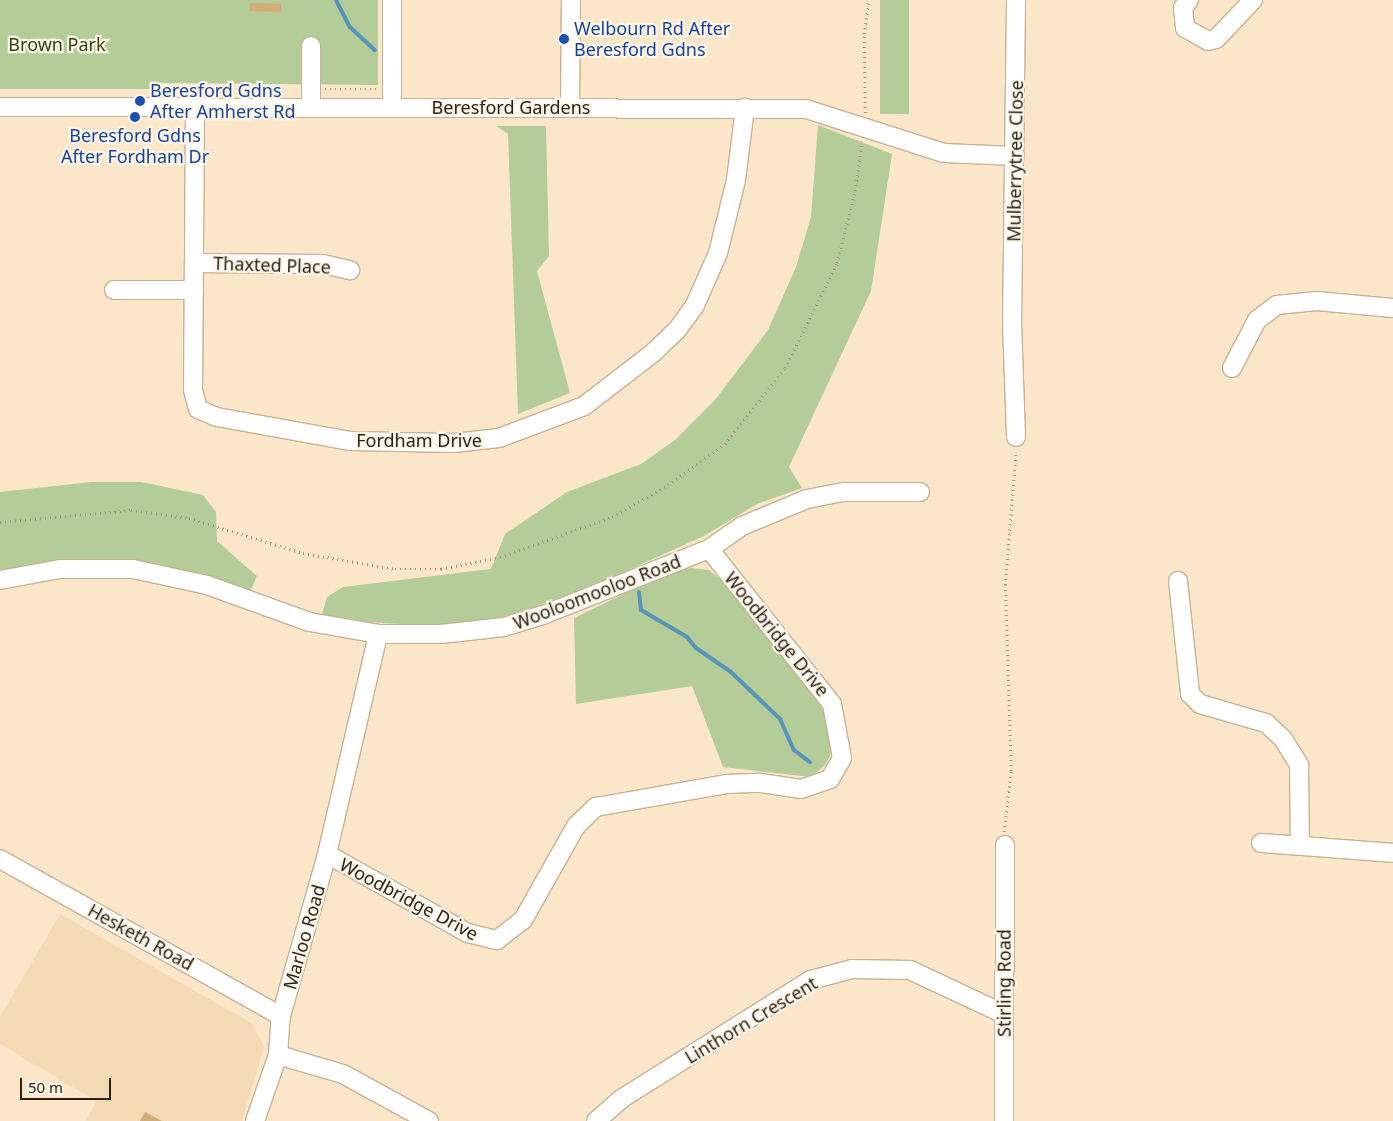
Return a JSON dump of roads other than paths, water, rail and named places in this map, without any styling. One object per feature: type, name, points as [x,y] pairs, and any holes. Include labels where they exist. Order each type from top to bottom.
[{"type":"street","points":[[392,0],[392,108]]},
{"type":"street","points":[[570,0],[570,107]]},
{"type":"street","name":"Mulberrytree Close","points":[[1016,0],[1012,322],[1016,438]]},
{"type":"street","points":[[1189,0],[1183,8],[1185,28],[1208,41],[1216,39],[1253,0]]},
{"type":"street","points":[[311,46],[311,108]]},
{"type":"street","name":"Beresford Gardens","points":[[0,107],[745,108],[826,112],[926,149],[962,156],[1015,156]]},
{"type":"street","name":"Fordham Drive","points":[[195,108],[194,399],[198,409],[207,414],[351,441],[454,443],[499,438],[584,406],[654,352],[686,318],[718,253],[736,180],[745,108]]},
{"type":"street","name":"Thaxted Place","points":[[194,263],[322,264],[350,270]]},
{"type":"street","points":[[114,290],[194,290]]},
{"type":"street","points":[[1232,368],[1257,320],[1277,304],[1317,301],[1393,308]]},
{"type":"street","name":"Wooloomooloo Road","points":[[0,580],[60,568],[133,569],[207,585],[310,622],[378,634],[504,627],[709,549],[742,526],[807,498],[844,492],[920,492]]},
{"type":"street","name":"Woodbridge Drive","points":[[327,854],[468,933],[497,940],[523,920],[576,826],[596,808],[726,784],[761,783],[801,790],[830,779],[842,758],[832,704],[709,549]]},
{"type":"street","points":[[1178,582],[1190,694],[1200,704],[1266,723],[1282,740],[1299,765],[1300,844]]},
{"type":"street","name":"Marloo Road","points":[[255,1121],[278,1055],[281,1016],[327,854],[378,634]]},
{"type":"street","points":[[1262,843],[1300,844],[1393,853]]},
{"type":"street","name":"Stirling Road","points":[[1004,1121],[1005,845]]},
{"type":"street","name":"Hesketh Road","points":[[0,859],[281,1016]]},
{"type":"street","name":"Linthorn Crescent","points":[[596,1121],[621,1099],[811,980],[852,969],[910,970],[1004,1014]]},
{"type":"street","points":[[278,1055],[343,1074],[429,1121]]},
{"type":"waterway","points":[[336,0],[350,27],[375,50]]},
{"type":"waterway","points":[[639,592],[641,610],[687,637],[696,648],[731,672],[780,719],[794,750],[810,762]]},
{"type":"place","name":"Welbourn Rd After Beresford Gdns","points":[[564,39]]},
{"type":"place","name":"Beresford Gdns After Amherst Rd","points":[[140,101]]},
{"type":"place","name":"Beresford Gdns After Fordham Dr","points":[[135,117]]},
{"type":"park label","name":"Brown Park","points":[[57,44]]}]
